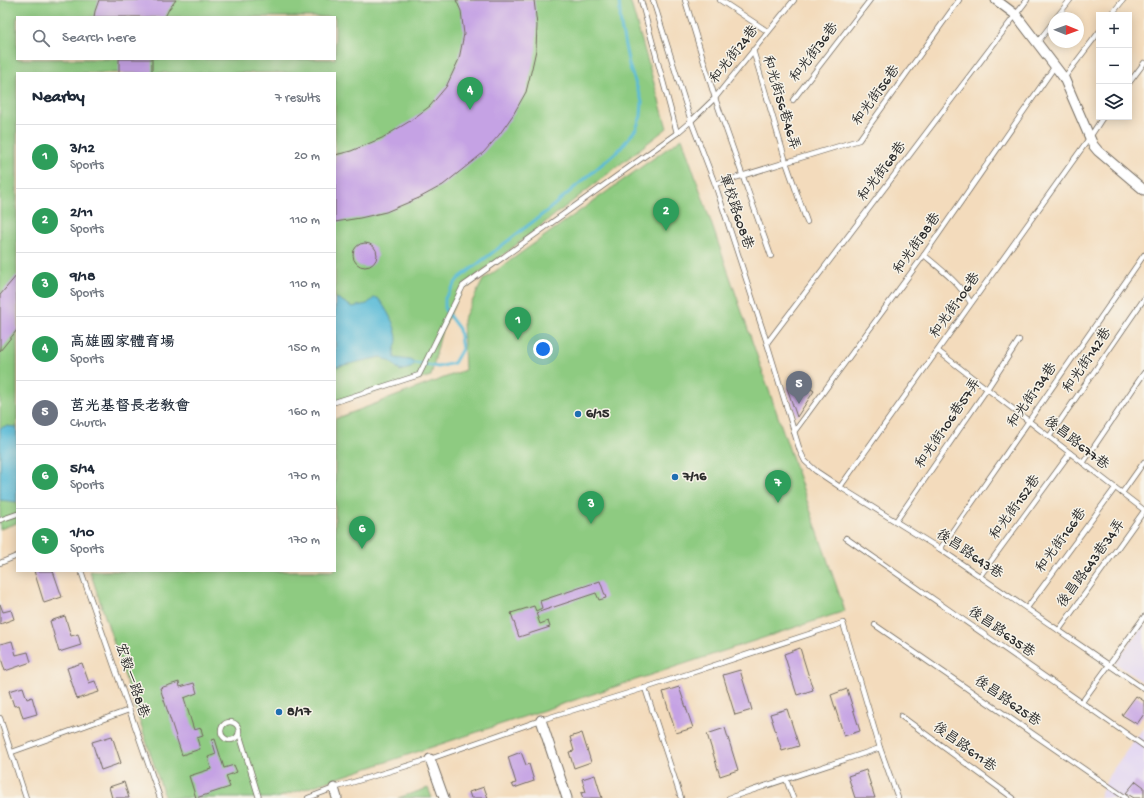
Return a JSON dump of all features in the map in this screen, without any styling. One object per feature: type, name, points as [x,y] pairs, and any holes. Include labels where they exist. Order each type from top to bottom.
[{"type":"street","points":[[996,0],[1016,15],[1064,78],[1090,137],[1098,151],[1144,190]]},
{"type":"street","points":[[541,720],[567,798]]},
{"type":"street","points":[[430,759],[444,798]]},
{"type":"street","points":[[334,788],[337,798]]},
{"type":"lane","points":[[641,0],[677,133]]},
{"type":"lane","name":"軍校路608巷","points":[[653,0],[767,343],[794,432]]},
{"type":"lane","points":[[685,0],[741,176],[771,256]]},
{"type":"lane","points":[[720,0],[768,32]]},
{"type":"lane","name":"和光街24巷","points":[[336,402],[419,375],[463,286],[692,121],[715,98],[794,0]]},
{"type":"lane","name":"和光街36巷","points":[[793,100],[870,0]]},
{"type":"lane","name":"和光街56巷","points":[[714,184],[859,140],[959,0]]},
{"type":"lane","name":"和光街68巷","points":[[767,343],[1027,0]]},
{"type":"lane","points":[[1061,12],[1070,0]]},
{"type":"lane","points":[[1114,12],[1123,0]]},
{"type":"lane","points":[[1038,43],[1048,29]]},
{"type":"lane","points":[[1064,78],[1096,36]]},
{"type":"lane","name":"和光街56巷46弄","points":[[753,50],[786,162],[807,222]]},
{"type":"lane","points":[[1132,79],[1144,63]]},
{"type":"lane","name":"和光街88巷","points":[[794,432],[924,255],[1055,66]]},
{"type":"lane","name":"和光街106巷","points":[[840,487],[1101,120]]},
{"type":"lane","points":[[924,255],[960,287],[971,303]]},
{"type":"lane","name":"和光街134巷","points":[[940,549],[1144,255]]},
{"type":"lane","name":"和光街142巷","points":[[1049,437],[1144,299]]},
{"type":"lane","name":"和光街106巷57弄","points":[[896,521],[1019,340]]},
{"type":"lane","name":"後昌路677巷","points":[[938,351],[1144,511]]},
{"type":"lane","points":[[1083,463],[1144,372]]},
{"type":"lane","name":"後昌路643巷","points":[[794,432],[805,461],[816,471],[940,549],[1144,688]]},
{"type":"lane","name":"和光街152巷","points":[[980,576],[1070,453]]},
{"type":"lane","points":[[1122,493],[1144,462]]},
{"type":"lane","name":"和光街166巷","points":[[1027,608],[1115,488]]},
{"type":"lane","name":"後昌路643巷34弄","points":[[1059,630],[1144,511]]},
{"type":"lane","points":[[0,520],[16,514]]},
{"type":"lane","name":"後昌路635巷","points":[[846,538],[1144,746]]},
{"type":"lane","points":[[0,563],[16,556]]},
{"type":"lane","name":"宏毅一路8巷","points":[[81,572],[160,798]]},
{"type":"lane","points":[[1082,702],[1144,617]]},
{"type":"lane","points":[[308,798],[334,788],[430,759],[541,720],[645,688],[843,623],[880,748],[898,798]]},
{"type":"lane","name":"後昌路625巷","points":[[876,625],[1126,798]]},
{"type":"lane","points":[[645,688],[681,798]]},
{"type":"lane","points":[[12,752],[129,710]]},
{"type":"lane","name":"後昌路611巷","points":[[901,716],[1013,798]]},
{"type":"lane","points":[[0,718],[26,798]]},
{"type":"lane","points":[[239,733],[235,739],[229,741],[221,736],[220,729],[223,724],[228,722],[232,722],[237,725],[259,798]]},
{"type":"lane","points":[[729,798],[880,748]]},
{"type":"lane","points":[[786,779],[793,798]]},
{"type":"shaded area","points":[[1144,625],[1144,683],[1115,663]]},
{"type":"shaded area","points":[[1144,727],[1144,798],[1099,798],[1109,775]]},
{"type":"green space","points":[[0,0],[630,0],[667,128],[463,286],[441,333],[431,376],[336,403],[336,72],[16,72],[16,523],[0,529]]},
{"type":"green space","points":[[682,138],[845,611],[277,798],[165,798],[90,572],[336,572],[336,419],[465,370],[463,320],[483,280]]},
{"type":"green space","points":[[428,788],[432,798],[398,798]]},
{"type":"water","points":[[336,298],[352,307],[367,304],[374,298],[378,298],[395,328],[397,342],[394,352],[395,358],[410,360],[415,363],[411,368],[400,371],[391,362],[381,357],[336,367]]},
{"type":"water","points":[[6,426],[16,427],[16,502],[0,500],[0,428]]},
{"type":"building","points":[[99,0],[176,0],[166,16],[94,16]]},
{"type":"building","points":[[456,0],[534,0],[537,25],[536,50],[526,92],[513,115],[499,135],[483,153],[443,185],[419,198],[386,212],[336,222],[336,155],[351,151],[382,138],[410,121],[430,106],[446,87],[459,59],[464,34],[461,11]]},
{"type":"building","points":[[119,60],[152,60],[152,72],[119,72]]},
{"type":"building","points":[[360,243],[370,243],[377,250],[377,260],[370,267],[360,267],[353,260],[353,250]]},
{"type":"building","points":[[16,276],[16,331],[0,351],[0,295]]},
{"type":"building","points":[[794,377],[814,391],[797,417],[787,388]]},
{"type":"building","points":[[34,572],[53,572],[62,597],[44,603]]},
{"type":"building","points":[[600,581],[606,598],[599,600],[596,593],[536,613],[540,624],[548,621],[550,627],[519,637],[511,613],[534,606],[536,611],[542,608],[540,601]]},
{"type":"building","points":[[0,604],[3,612],[11,610],[14,619],[0,624]]},
{"type":"building","points":[[65,616],[71,636],[78,634],[81,645],[59,652],[50,621]]},
{"type":"building","points":[[12,641],[16,655],[28,652],[31,662],[5,671],[0,655],[0,644]]},
{"type":"building","points":[[800,648],[813,690],[797,695],[784,654]]},
{"type":"building","points":[[82,663],[89,683],[95,681],[99,692],[77,699],[67,668]]},
{"type":"building","points":[[740,670],[752,710],[735,715],[723,675]]},
{"type":"building","points":[[179,682],[180,687],[194,683],[197,693],[184,698],[194,730],[201,728],[203,736],[197,738],[200,749],[182,755],[160,688]]},
{"type":"building","points":[[23,687],[27,699],[32,697],[37,714],[23,718],[19,705],[14,706],[9,691]]},
{"type":"building","points":[[679,687],[693,728],[676,733],[663,692]]},
{"type":"building","points":[[847,689],[860,731],[844,736],[831,695]]},
{"type":"building","points":[[1136,696],[1144,701],[1144,714],[1137,724],[1122,715]]},
{"type":"building","points":[[787,709],[799,746],[782,751],[770,714]]},
{"type":"building","points":[[725,728],[738,770],[720,776],[707,734]]},
{"type":"building","points":[[582,733],[591,762],[574,768],[569,752],[574,751],[570,737]]},
{"type":"building","points":[[112,736],[121,763],[101,770],[92,742]]},
{"type":"building","points":[[215,739],[224,768],[234,765],[237,772],[226,776],[230,787],[196,798],[189,776],[211,769],[208,757],[216,754],[212,740]]},
{"type":"building","points":[[521,752],[526,765],[529,764],[534,781],[514,788],[512,784],[516,783],[508,757]]},
{"type":"building","points":[[866,770],[875,798],[855,798],[848,776]]},
{"type":"building","points":[[595,775],[602,798],[583,798],[581,793],[586,792],[582,779]]},
{"type":"building","points":[[1136,781],[1144,787],[1144,798],[1134,798],[1126,793]]},
{"type":"building","points":[[124,782],[129,798],[112,798],[109,787]]},
{"type":"building","points":[[484,787],[488,798],[471,798],[469,792]]},
{"type":"waterway","points":[[415,363],[438,367],[454,363],[462,349],[459,329],[445,310],[445,298],[458,279],[547,211],[620,149],[636,129],[641,116],[642,101],[629,65],[621,26],[619,0]]},
{"type":"place","name":"高雄國家體育場","points":[[470,110]]},
{"type":"place","name":"2/11","points":[[666,231]]},
{"type":"place","name":"3/12","points":[[518,340]]},
{"type":"place","name":"莒光基督長老教會","points":[[799,404]]},
{"type":"place","name":"6/15","points":[[578,414]]},
{"type":"place","name":"7/16","points":[[675,477]]},
{"type":"place","name":"1/10","points":[[778,503]]},
{"type":"place","name":"9/18","points":[[591,524]]},
{"type":"place","name":"5/14","points":[[362,549]]},
{"type":"place","name":"8/17","points":[[279,712]]}]
